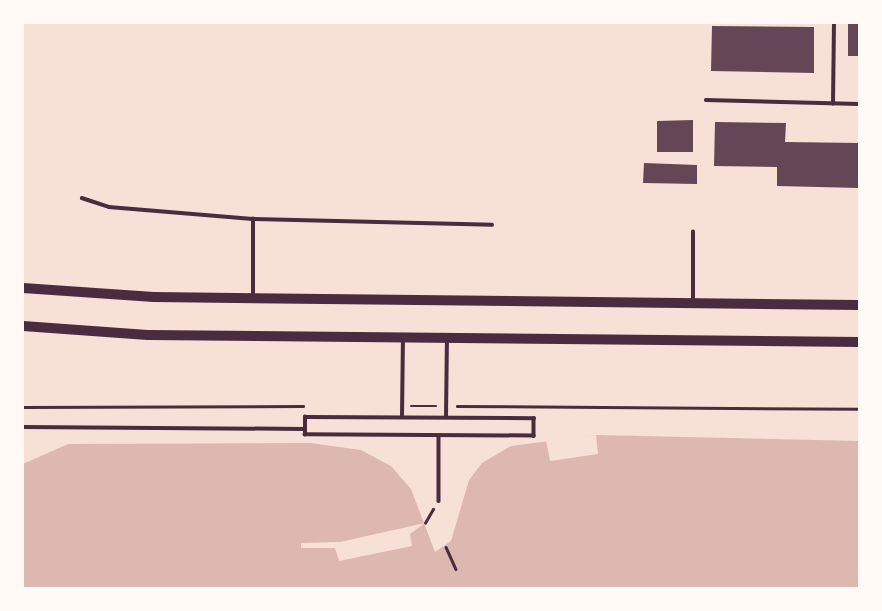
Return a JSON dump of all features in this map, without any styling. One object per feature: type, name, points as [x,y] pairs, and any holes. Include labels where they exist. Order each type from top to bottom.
[{"type":"main road","points":[[23,288],[253,298],[859,304]]},
{"type":"main road","points":[[23,326],[148,335],[859,342]]},
{"type":"lane","points":[[833,104],[834,23]]},
{"type":"lane","points":[[706,100],[859,104]]},
{"type":"lane","points":[[82,198],[253,219],[492,225]]},
{"type":"lane","points":[[253,219],[253,298]]},
{"type":"lane","points":[[693,232],[693,302]]},
{"type":"lane","points":[[402,417],[403,338]]},
{"type":"lane","points":[[446,417],[447,338]]},
{"type":"lane","points":[[305,416],[402,417],[534,418],[534,436],[305,435],[305,416]]},
{"type":"lane","points":[[23,427],[305,429]]},
{"type":"lane","points":[[439,436],[439,501]]},
{"type":"path","points":[[425,523],[439,501]]},
{"type":"path","points":[[446,547],[456,569]]},
{"type":"shaded area","points":[[596,435],[859,441],[859,588],[23,588],[23,464],[68,444],[310,443],[361,450],[391,466],[411,489],[435,552],[451,541],[469,480],[482,463],[511,446]]},
{"type":"pier","points":[[596,435],[598,454],[550,461],[546,440]]},
{"type":"pier","points":[[425,523],[410,534],[412,546],[339,561],[335,548],[301,548],[301,543],[340,542]]},
{"type":"building","points":[[848,23],[859,23],[859,56],[848,56]]},
{"type":"building","points":[[712,26],[814,27],[814,73],[711,71]]},
{"type":"building","points":[[693,120],[693,152],[657,152],[657,121]]},
{"type":"building","points":[[715,122],[786,123],[785,142],[859,143],[859,188],[777,186],[777,167],[714,166]]},
{"type":"building","points":[[644,163],[697,165],[697,184],[643,183]]}]
